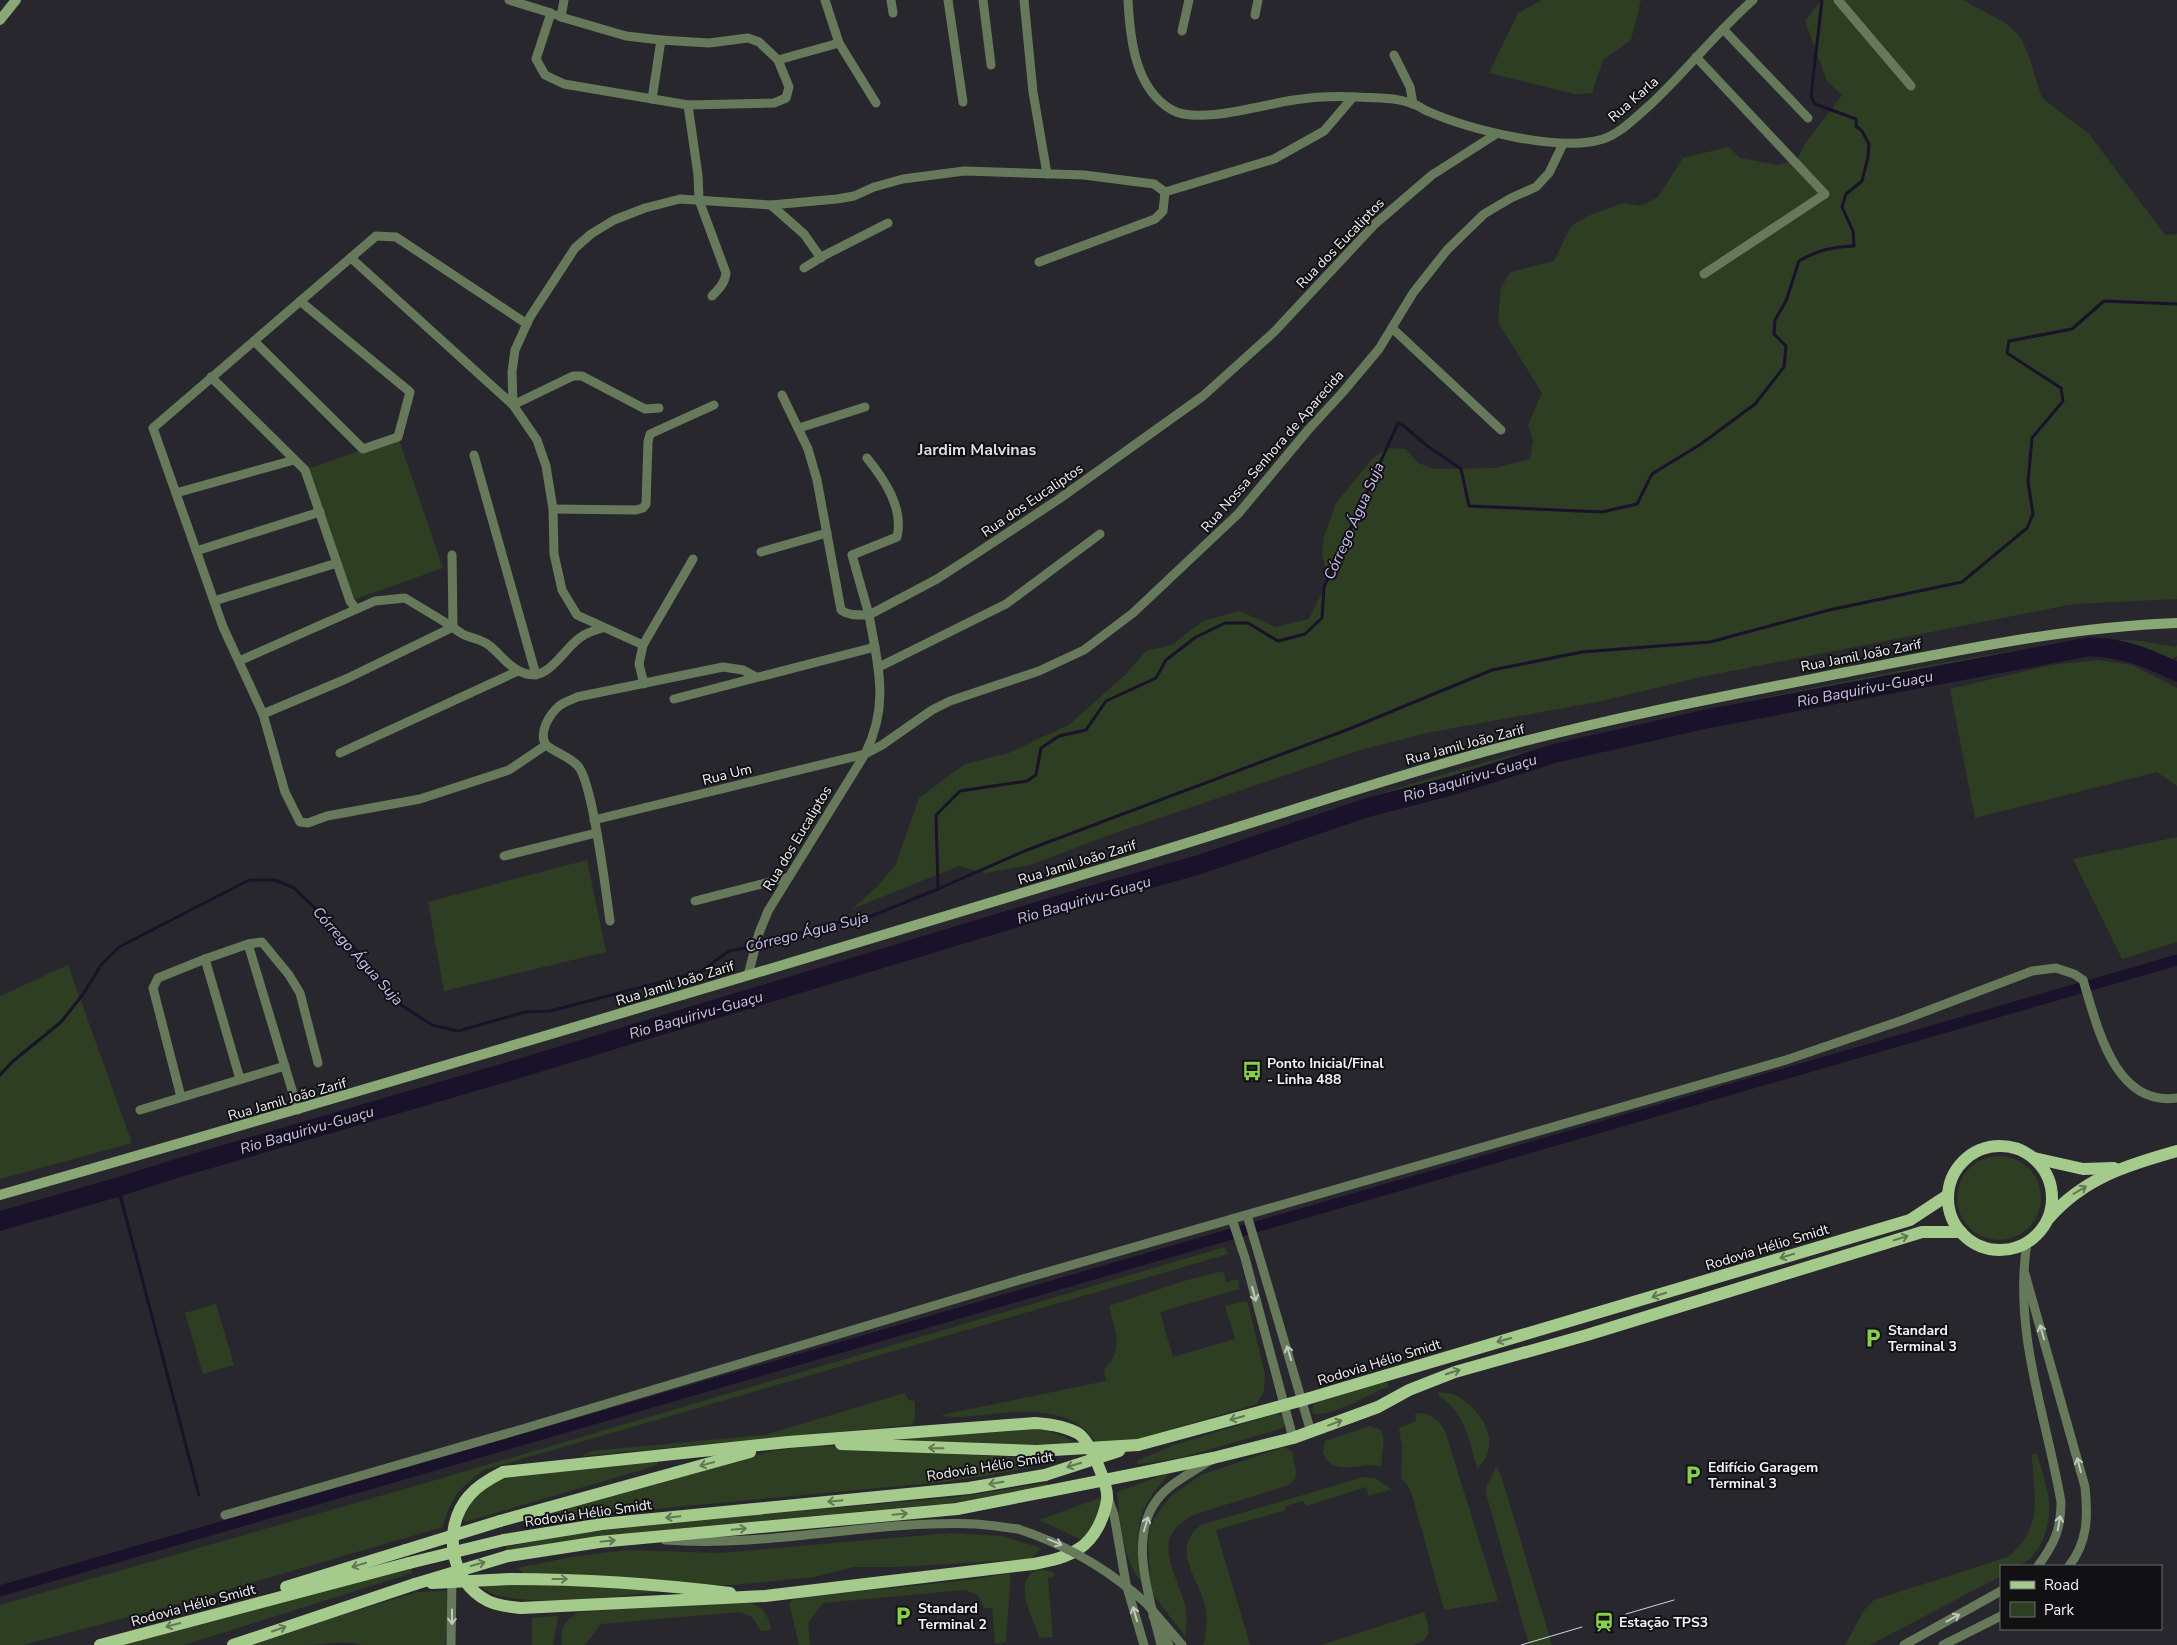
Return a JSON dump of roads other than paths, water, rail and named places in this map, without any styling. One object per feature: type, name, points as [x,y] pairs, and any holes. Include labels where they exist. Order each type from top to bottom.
[{"type":"main road","points":[[0,20],[15,0]]},
{"type":"main road","name":"Rua Jamil João Zarif","points":[[0,1196],[298,1110],[748,976],[1184,844],[1369,785],[1491,750],[1706,700],[1997,642],[2093,630],[2177,623]]},
{"type":"main road","points":[[2119,1168],[2083,1169],[2034,1158],[2020,1150],[2004,1146],[1987,1147],[1972,1154],[1960,1164],[1951,1179],[1948,1195],[1949,1208],[1953,1221],[1970,1240],[1992,1249],[2004,1250],[2027,1242],[2038,1233],[2047,1220],[2071,1195],[2119,1168],[2177,1151]]},
{"type":"main road","points":[[2034,1158],[2043,1168],[2049,1180],[2052,1194],[2047,1220]]},
{"type":"main road","name":"Rodovia Hélio Smidt","points":[[100,1645],[409,1563],[504,1540],[602,1524],[969,1488],[1044,1475],[1138,1445],[1303,1400],[1910,1220],[1948,1195]]},
{"type":"main road","points":[[233,1645],[415,1584],[508,1556],[554,1548],[638,1538],[958,1509],[1213,1458],[1311,1432],[1378,1406],[1434,1379],[1471,1367],[1587,1335],[1922,1232],[1961,1232]]},
{"type":"main road","points":[[1035,1423],[1058,1426],[1079,1434],[1087,1443],[1097,1461],[1108,1498],[1100,1522],[1088,1541],[1079,1549],[1058,1559],[1023,1565],[765,1596],[545,1608],[512,1607],[487,1601],[473,1591],[463,1577],[452,1555],[454,1526],[459,1510],[476,1488],[503,1472],[788,1442],[1035,1423]]},
{"type":"main road","points":[[220,1613],[259,1596],[500,1521],[788,1442],[904,1448],[1038,1451],[1138,1445]]},
{"type":"main road","points":[[415,1584],[511,1579],[582,1579],[655,1584],[765,1596]]},
{"type":"street","points":[[509,0],[551,12],[561,17],[626,36],[709,43],[748,38],[759,42],[778,60],[789,87],[786,98],[774,103],[688,105],[564,84],[545,75],[536,59],[551,12]]},
{"type":"street","points":[[561,17],[564,0]]},
{"type":"street","points":[[825,0],[839,43],[876,103]]},
{"type":"street","points":[[891,0],[893,13]]},
{"type":"street","points":[[948,0],[963,102]]},
{"type":"street","points":[[983,0],[991,65]]},
{"type":"street","points":[[1024,0],[1033,92],[1047,174]]},
{"type":"street","name":"Rua Karla","points":[[1128,0],[1135,52],[1145,84],[1173,110],[1188,114],[1211,115],[1292,100],[1353,97],[1413,104],[1426,111],[1496,134],[1562,144],[1586,143],[1615,133],[1663,93],[1753,0]]},
{"type":"street","points":[[1182,31],[1189,0]]},
{"type":"street","points":[[1256,15],[1258,0]]},
{"type":"street","points":[[1838,0],[1911,86]]},
{"type":"street","points":[[1723,29],[1808,118]]},
{"type":"street","points":[[652,99],[662,40]]},
{"type":"street","points":[[778,60],[839,43]]},
{"type":"street","points":[[1394,55],[1410,87],[1413,104]]},
{"type":"street","points":[[1696,57],[1825,194],[1704,274]]},
{"type":"street","points":[[1164,192],[1274,159],[1324,131],[1353,97]]},
{"type":"street","points":[[688,105],[698,174],[699,200],[726,273],[721,288],[712,296]]},
{"type":"street","name":"Rua dos Eucaliptos","points":[[748,976],[752,954],[768,912],[865,754],[872,739],[880,710],[881,680],[869,615],[937,579],[974,555],[1059,499],[1203,396],[1274,332],[1374,224],[1432,175],[1496,134]]},
{"type":"street","name":"Rua Nossa Senhora de Aparecida","points":[[865,754],[882,745],[932,710],[950,701],[1039,671],[1084,650],[1133,613],[1238,514],[1308,430],[1342,394],[1379,349],[1413,293],[1447,250],[1484,214],[1510,198],[1536,186],[1550,173],[1562,144]]},
{"type":"street","points":[[513,405],[512,372],[515,350],[527,324],[575,248],[591,234],[614,220],[645,208],[680,199],[771,205],[837,200],[854,196],[874,187],[903,180],[964,171],[1084,175],[1154,184],[1164,192]]},
{"type":"street","points":[[1039,262],[1155,219],[1163,212],[1164,192]]},
{"type":"street","points":[[771,205],[804,234],[821,258]]},
{"type":"street","points":[[804,268],[888,223]]},
{"type":"street","points":[[527,324],[396,237],[376,236],[153,428],[214,601],[262,714],[285,792],[300,822],[308,823],[327,816],[420,799],[509,770],[546,745]]},
{"type":"street","points":[[351,258],[513,405],[537,440],[550,483],[553,509],[554,554],[562,590],[576,615],[643,645]]},
{"type":"street","points":[[254,341],[363,449],[398,436],[410,392],[300,301]]},
{"type":"street","points":[[1392,328],[1501,430]]},
{"type":"street","points":[[513,405],[573,376],[582,376],[645,409],[659,408]]},
{"type":"street","points":[[211,377],[305,470],[350,601],[356,609]]},
{"type":"street","points":[[782,395],[799,428],[817,480],[828,533],[840,610],[846,614],[869,615],[852,555],[897,537],[899,528],[898,517],[884,480],[867,458]]},
{"type":"street","points":[[553,509],[636,510],[643,508],[646,504],[648,442],[650,434],[714,405]]},
{"type":"street","points":[[799,428],[865,406]]},
{"type":"street","points":[[474,455],[536,675]]},
{"type":"street","points":[[176,494],[294,460]]},
{"type":"street","points":[[196,550],[320,512]]},
{"type":"street","points":[[761,552],[828,533]]},
{"type":"street","points":[[879,667],[1006,604],[1100,534]]},
{"type":"street","points":[[452,555],[453,627]]},
{"type":"street","points":[[644,684],[640,664],[643,645],[693,559]]},
{"type":"street","points":[[214,601],[337,563]]},
{"type":"street","points":[[239,661],[375,601],[405,598],[453,627],[461,635],[476,638],[489,645],[507,664],[518,671],[536,675],[550,668],[583,635],[602,628]]},
{"type":"street","points":[[262,714],[346,679],[453,627]]},
{"type":"street","points":[[674,699],[875,647]]},
{"type":"street","points":[[610,921],[594,820],[583,773],[578,766],[546,745],[543,741],[544,728],[559,706],[577,697],[723,668],[743,670],[756,677]]},
{"type":"street","points":[[340,753],[518,671]]},
{"type":"street","name":"Rua Um","points":[[594,820],[865,754]]},
{"type":"street","points":[[504,856],[596,833]]},
{"type":"street","points":[[695,900],[789,876]]},
{"type":"street","points":[[181,1097],[153,988],[158,978],[248,944],[262,942],[293,981],[300,993],[318,1063]]},
{"type":"street","points":[[248,944],[298,1110]]},
{"type":"street","points":[[205,959],[240,1079]]},
{"type":"street","points":[[225,1514],[1247,1214],[1786,1060],[1903,1020],[2032,971],[2056,968],[2074,974],[2083,980],[2104,1045],[2120,1074],[2131,1086],[2148,1095],[2170,1099],[2177,1098]]},
{"type":"street","points":[[140,1110],[284,1066]]},
{"type":"street","points":[[1247,1214],[1311,1432]]},
{"type":"street","points":[[1232,1219],[1293,1438]]},
{"type":"street","points":[[2027,1242],[2023,1269],[2022,1298],[2028,1356],[2056,1473],[2061,1502],[2061,1521],[2057,1536],[2039,1565]]},
{"type":"street","points":[[2023,1269],[2085,1487],[2087,1521],[2081,1547],[2070,1565]]},
{"type":"street","points":[[1161,1645],[1145,1572],[1142,1544],[1144,1528],[1156,1500],[1166,1490],[1213,1458]]},
{"type":"street","points":[[1108,1498],[1114,1515],[1126,1584],[1144,1645]]},
{"type":"street","points":[[638,1538],[688,1542],[728,1542],[932,1525],[977,1524],[1018,1529],[1065,1546],[1091,1560],[1146,1603],[1182,1645]]},
{"type":"street","points":[[451,1645],[452,1555]]},
{"type":"street","points":[[1904,1645],[2000,1592]]},
{"type":"street","points":[[1146,1603],[1168,1645]]},
{"type":"street","points":[[1943,1645],[2000,1616]]},
{"type":"waterway","name":"Córrego Água Suja","points":[[0,1075],[12,1062],[61,1022],[84,993],[101,965],[119,947],[249,880],[275,880],[294,888],[346,938],[401,1005],[432,1025],[458,1031],[525,1012],[550,1011],[700,972],[729,951],[773,943],[796,934],[840,922],[864,919],[938,889],[936,815],[960,791],[1027,781],[1036,775],[1041,748],[1059,736],[1086,730],[1106,701],[1156,678],[1166,660],[1196,637],[1225,623],[1248,623],[1278,641],[1305,634],[1322,618],[1324,587],[1398,423],[1461,469],[1469,506],[1602,512],[1637,504],[1652,474],[1701,444],[1755,404],[1784,367],[1786,346],[1774,334],[1775,320],[1786,301],[1799,261],[1825,250],[1854,246],[1853,231],[1842,207],[1846,194],[1862,181],[1869,144],[1862,131],[1856,126],[1856,119],[1815,104],[1811,96],[1822,0]]},
{"type":"waterway","points":[[938,889],[1027,850],[1349,729],[1492,670],[1582,652],[1710,642],[1829,610],[1962,582],[2027,528],[2033,514],[2028,482],[2032,438],[2063,401],[2061,388],[2007,353],[2009,341],[2072,329],[2104,301],[2177,304]]},
{"type":"waterway","name":"Rio Baquirivu-Guaçu","points":[[0,1221],[524,1067],[1088,896],[1198,865],[1369,807],[1451,786],[1556,753],[1706,719],[2088,647],[2100,647],[2134,654],[2177,672]]},
{"type":"waterway","points":[[2171,669],[2177,663]]},
{"type":"waterway","points":[[0,1591],[2177,960]]},
{"type":"waterway","points":[[118,1187],[199,1495]]},
{"type":"tram line","points":[[1626,1614],[1674,1600]]},
{"type":"tram line","points":[[1521,1645],[1582,1627]]},
{"type":"place","name":"Ponto Inicial/Final - Linha 488","points":[[1252,1071]]},
{"type":"place","name":"Standard Terminal 3","points":[[1873,1338]]},
{"type":"place","name":"Edifício Garagem Terminal 3","points":[[1693,1475]]},
{"type":"place","name":"Standard Terminal 2","points":[[903,1616]]},
{"type":"place","name":"Estação TPS3","points":[[1604,1622]]},
{"type":"district","name":"Jardim Malvinas","points":[[977,449]]}]
